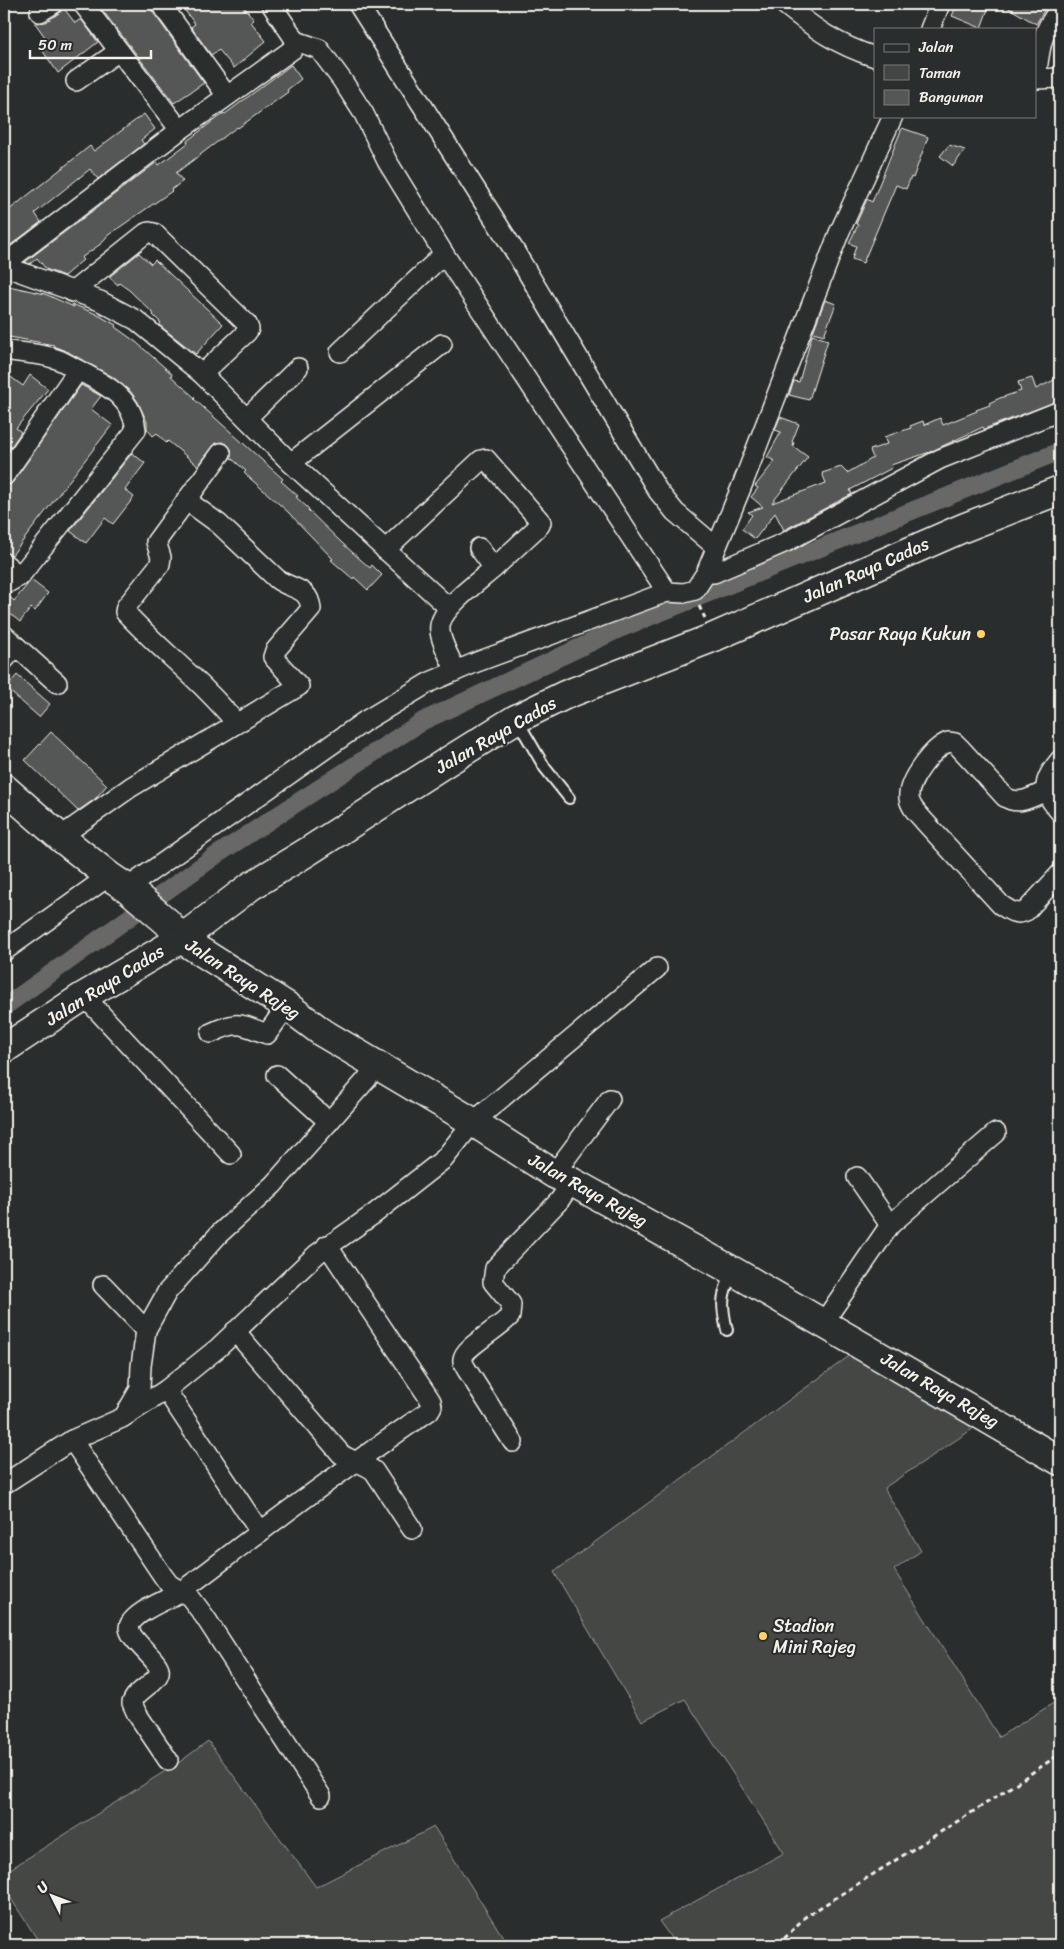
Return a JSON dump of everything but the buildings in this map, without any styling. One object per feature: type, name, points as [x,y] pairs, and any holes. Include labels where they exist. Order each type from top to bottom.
[{"type":"street","points":[[83,4],[180,130]]},
{"type":"street","points":[[161,4],[227,96]]},
{"type":"street","points":[[271,4],[296,41],[319,49],[342,80],[364,114],[387,161],[444,254],[667,592]]},
{"type":"street","points":[[358,4],[514,250],[658,491],[675,512],[716,547]]},
{"type":"street","points":[[784,4],[822,34],[853,50],[874,57]]},
{"type":"street","points":[[930,28],[940,4]]},
{"type":"street","points":[[1036,74],[1044,33],[1047,25],[1060,9]]},
{"type":"street","points":[[4,265],[180,130],[293,49],[296,41]]},
{"type":"street","points":[[76,81],[119,51]]},
{"type":"street","points":[[1036,79],[1060,78]]},
{"type":"street","points":[[701,586],[743,483],[839,233],[892,118]]},
{"type":"street","points":[[72,292],[146,234],[149,232],[154,233],[247,324],[249,329],[202,374]]},
{"type":"street","points":[[340,352],[444,254]]},
{"type":"street","points":[[4,265],[100,301],[136,320],[202,374],[291,463],[449,608]]},
{"type":"street","points":[[291,463],[442,344]]},
{"type":"street","points":[[4,563],[12,580],[136,430],[135,417],[118,394],[106,385],[53,358],[6,353]]},
{"type":"street","points":[[247,418],[298,368]]},
{"type":"street","points":[[4,476],[78,370]]},
{"type":"street","points":[[4,951],[123,885],[365,721],[430,682],[667,592],[692,592],[701,586],[714,572],[786,542],[940,459],[1060,411]]},
{"type":"street","points":[[221,453],[156,542],[161,557],[160,564],[126,607],[125,612],[216,698],[236,723]]},
{"type":"street","points":[[385,550],[481,460],[486,459],[541,522],[494,568],[449,608],[441,620],[440,631],[456,671]]},
{"type":"street","name":"Jalan Raya Cadas","points":[[4,1049],[84,996],[174,930],[307,852],[516,719],[565,695],[712,638],[963,528],[1060,490]]},
{"type":"street","points":[[60,836],[130,787],[299,686],[273,657],[275,651],[311,609],[311,602],[306,594],[296,587],[285,585],[277,579],[219,524],[186,500]]},
{"type":"street","points":[[479,548],[494,568]]},
{"type":"street","points":[[8,647],[57,682]]},
{"type":"street","points":[[1046,791],[1023,801],[1010,801],[960,748],[948,742],[939,748],[916,774],[909,797],[912,807],[924,821],[1001,905],[1011,912],[1022,913],[1026,911],[1060,874]]},
{"type":"street","points":[[1060,760],[1046,780],[1046,791],[1060,812]]},
{"type":"street","name":"Jalan Raya Rajeg","points":[[4,788],[60,836],[123,885],[174,930],[323,1033],[563,1178],[733,1271],[1057,1454]]},
{"type":"street","points":[[4,1484],[72,1440],[122,1418],[166,1390],[218,1348],[327,1245],[374,1214],[432,1170],[444,1159],[473,1122],[657,968]]},
{"type":"street","points":[[84,996],[231,1154]]},
{"type":"street","points":[[211,1033],[232,1025],[241,1024],[267,1034],[286,1006]]},
{"type":"street","points":[[122,1418],[140,1389],[146,1330],[167,1292],[220,1234],[273,1185],[367,1079],[377,1064]]},
{"type":"street","points":[[277,1075],[329,1122]]},
{"type":"street","points":[[513,1442],[467,1370],[462,1356],[510,1316],[511,1304],[494,1282],[495,1268],[559,1201],[563,1178],[610,1099]]},
{"type":"street","points":[[823,1323],[890,1225],[996,1133]]},
{"type":"street","points":[[857,1177],[890,1225]]},
{"type":"street","points":[[168,1760],[137,1714],[132,1703],[135,1695],[160,1673],[159,1667],[133,1636],[129,1628],[132,1621],[142,1613],[180,1592],[355,1462],[429,1411],[432,1400],[327,1245]]},
{"type":"street","points":[[103,1285],[146,1330]]},
{"type":"street","points":[[235,1331],[341,1454],[374,1471],[412,1529]]},
{"type":"street","points":[[166,1390],[260,1532]]},
{"type":"street","points":[[72,1440],[163,1576],[180,1592],[190,1597],[205,1617],[321,1796]]},
{"type":"lane","points":[[516,719],[545,768],[569,798]]},
{"type":"lane","points":[[727,1330],[722,1296],[733,1271]]},
{"type":"path","points":[[701,586],[706,619]]},
{"type":"path","points":[[778,1945],[805,1917],[985,1804],[1060,1754]]},
{"type":"green space","name":"Stadion Mini Rajeg","points":[[856,1351],[977,1426],[884,1488],[921,1551],[894,1570],[999,1737],[1060,1699],[1060,1945],[676,1945],[659,1921],[784,1853],[685,1699],[642,1721],[554,1572]]},
{"type":"green space","points":[[208,1741],[316,1887],[434,1827],[508,1945],[41,1945],[4,1888],[4,1873],[181,1761]]},
{"type":"waterway","points":[[4,1007],[218,854],[423,721],[617,630],[1060,451]]},
{"type":"place","name":"Pasar Raya Kukun","points":[[981,634]]},
{"type":"place","name":"Stadion Mini Rajeg","points":[[763,1636]]}]
